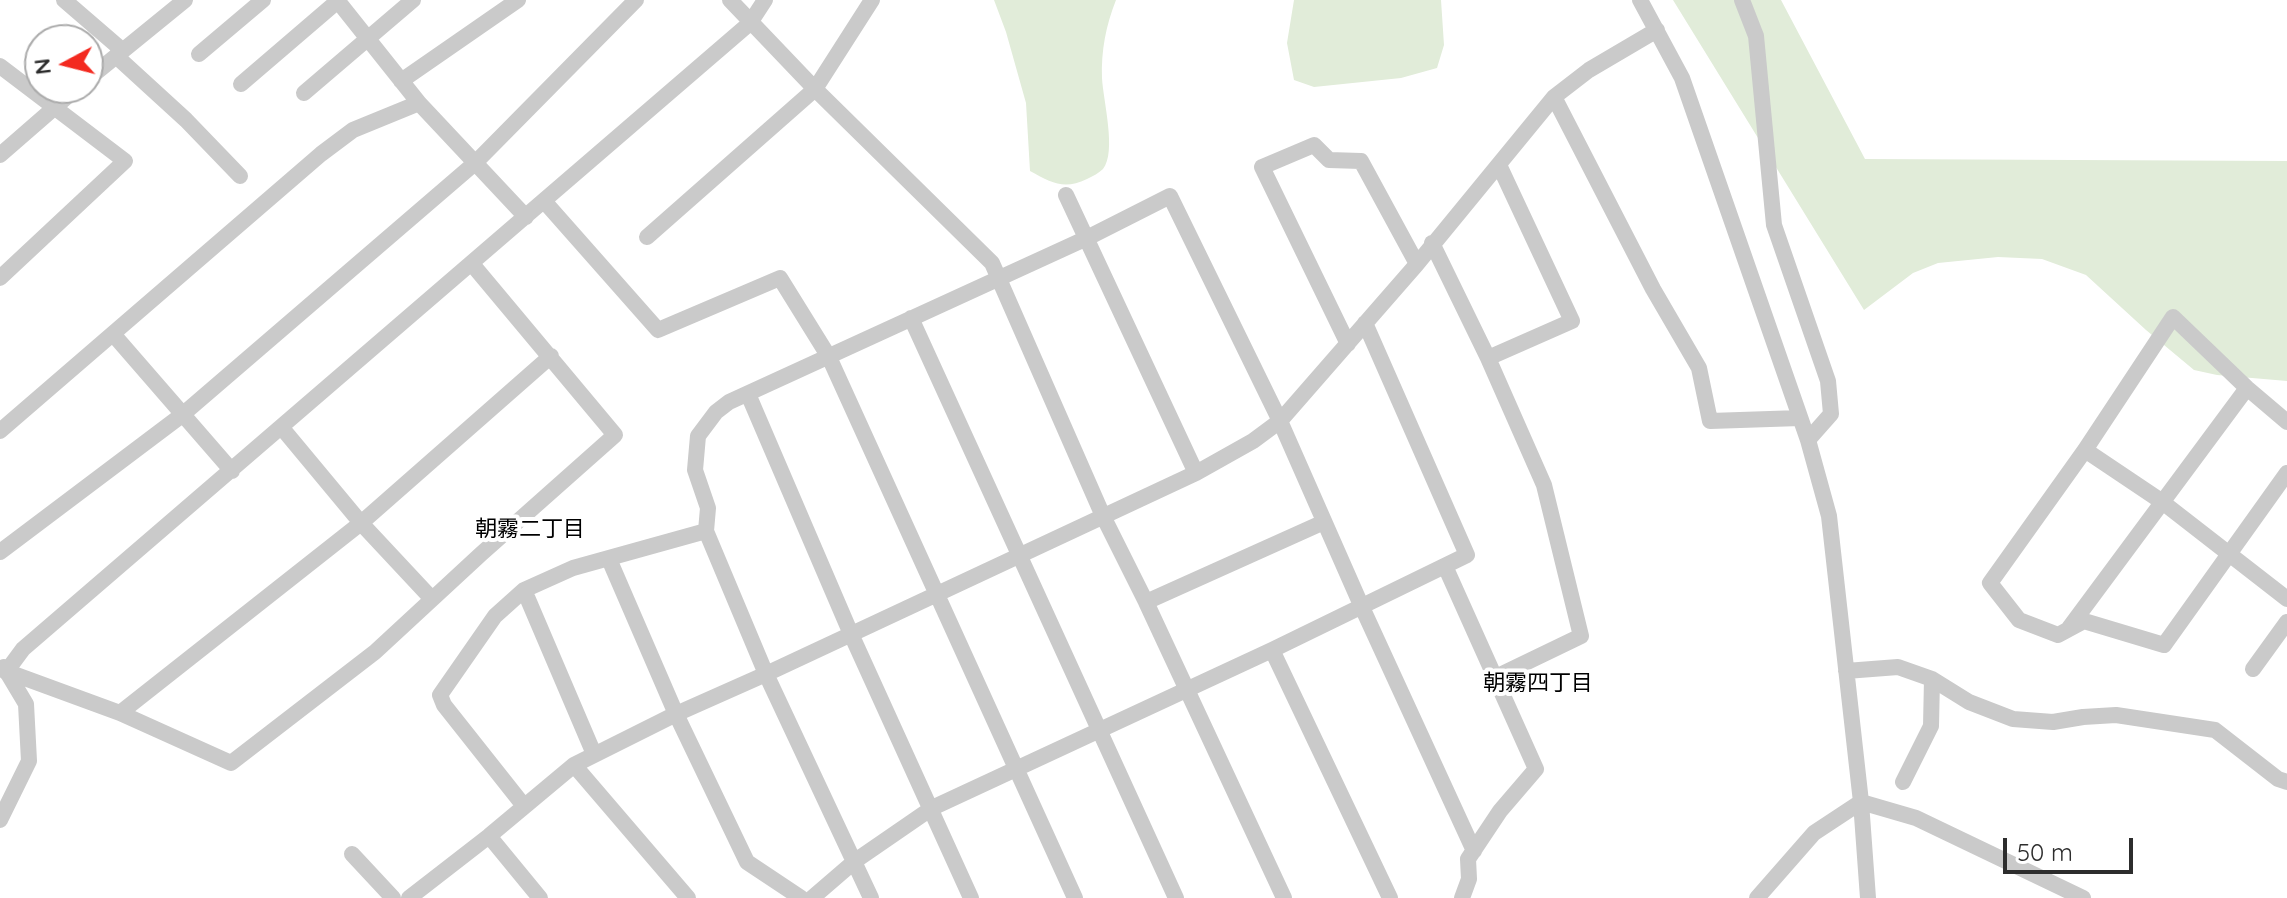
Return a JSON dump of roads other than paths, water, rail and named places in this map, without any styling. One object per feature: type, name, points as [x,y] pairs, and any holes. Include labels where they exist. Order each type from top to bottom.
[{"type":"street","points":[[64,0],[240,176]]},
{"type":"street","points":[[104,66],[185,0]]},
{"type":"street","points":[[199,54],[263,0]]},
{"type":"street","points":[[241,84],[338,0],[419,103],[526,217]]},
{"type":"street","points":[[304,93],[413,0]]},
{"type":"street","points":[[401,81],[518,0]]},
{"type":"street","points":[[0,552],[182,415],[475,163],[636,0]]},
{"type":"street","points":[[730,0],[815,89],[992,263],[1103,516],[1284,898]]},
{"type":"street","points":[[2,667],[750,23],[765,0]]},
{"type":"street","points":[[647,237],[815,89],[872,0]]},
{"type":"street","points":[[1640,0],[1682,78],[1808,440],[1829,516],[1861,802],[1868,898]]},
{"type":"street","points":[[1742,0],[1756,36],[1774,225],[1828,381],[1831,414],[1808,440]]},
{"type":"street","points":[[409,898],[574,765],[594,754],[1196,473],[1253,441],[1280,421],[1348,344],[1554,97],[1589,70],[1657,30]]},
{"type":"street","points":[[0,66],[125,161],[0,278]]},
{"type":"street","points":[[1554,97],[1653,289],[1699,368],[1710,421],[1800,418]]},
{"type":"street","points":[[0,431],[321,154],[353,130],[419,103]]},
{"type":"street","points":[[0,155],[57,104]]},
{"type":"street","points":[[1348,344],[1262,167],[1314,145],[1329,160],[1361,161],[1417,264]]},
{"type":"street","points":[[1488,358],[1572,321],[1499,165]]},
{"type":"street","points":[[1066,195],[1196,473]]},
{"type":"street","points":[[871,898],[766,674],[706,531],[708,508],[695,470],[698,436],[716,412],[729,402],[1087,238],[1170,196],[1280,421],[1474,851]]},
{"type":"street","points":[[544,201],[658,330],[780,278],[829,357],[1075,898]]},
{"type":"street","points":[[1432,243],[1488,358],[1544,485],[1581,636],[1496,677]]},
{"type":"street","points":[[2,667],[120,713],[231,763],[375,652],[615,435],[472,264]]},
{"type":"street","points":[[2287,422],[2173,317],[2085,450],[1990,583],[2019,620],[2058,635],[2084,621],[2164,645],[2287,473]]},
{"type":"street","points":[[911,318],[1176,898]]},
{"type":"street","points":[[812,898],[855,861],[932,808],[1186,691],[1467,555],[1365,323]]},
{"type":"street","points":[[113,334],[232,471]]},
{"type":"street","points":[[120,713],[361,523],[551,356]]},
{"type":"street","points":[[2067,630],[2247,388]]},
{"type":"street","points":[[748,394],[851,634],[971,898]]},
{"type":"street","points":[[282,428],[361,523],[432,599]]},
{"type":"street","points":[[2085,450],[2161,501],[2287,599]]},
{"type":"street","points":[[1146,602],[1324,522]]},
{"type":"street","points":[[524,806],[444,705],[440,695],[495,616],[524,590],[573,568],[706,531]]},
{"type":"street","points":[[609,559],[676,714],[747,862],[801,898]]},
{"type":"street","points":[[1445,566],[1536,769],[1500,811],[1468,859],[1469,879],[1462,898]]},
{"type":"street","points":[[524,590],[594,754]]},
{"type":"street","points":[[2253,669],[2287,622]]},
{"type":"street","points":[[1272,650],[1390,898]]},
{"type":"street","points":[[0,820],[29,761],[26,704],[2,667]]},
{"type":"street","points":[[1846,671],[1898,667],[1932,679],[1969,702],[2013,719],[2053,722],[2116,715],[2215,730],[2278,779],[2287,782]]},
{"type":"street","points":[[1903,782],[1931,726],[1932,679]]},
{"type":"street","points":[[574,765],[688,898]]},
{"type":"street","points":[[1757,898],[1814,833],[1861,802],[1916,818],[2083,898]]},
{"type":"street","points":[[489,836],[540,898]]},
{"type":"street","points":[[352,854],[393,898]]},
{"type":"district","name":"朝霧二丁目","points":[[530,529]]},
{"type":"district","name":"朝霧四丁目","points":[[1538,683]]}]
